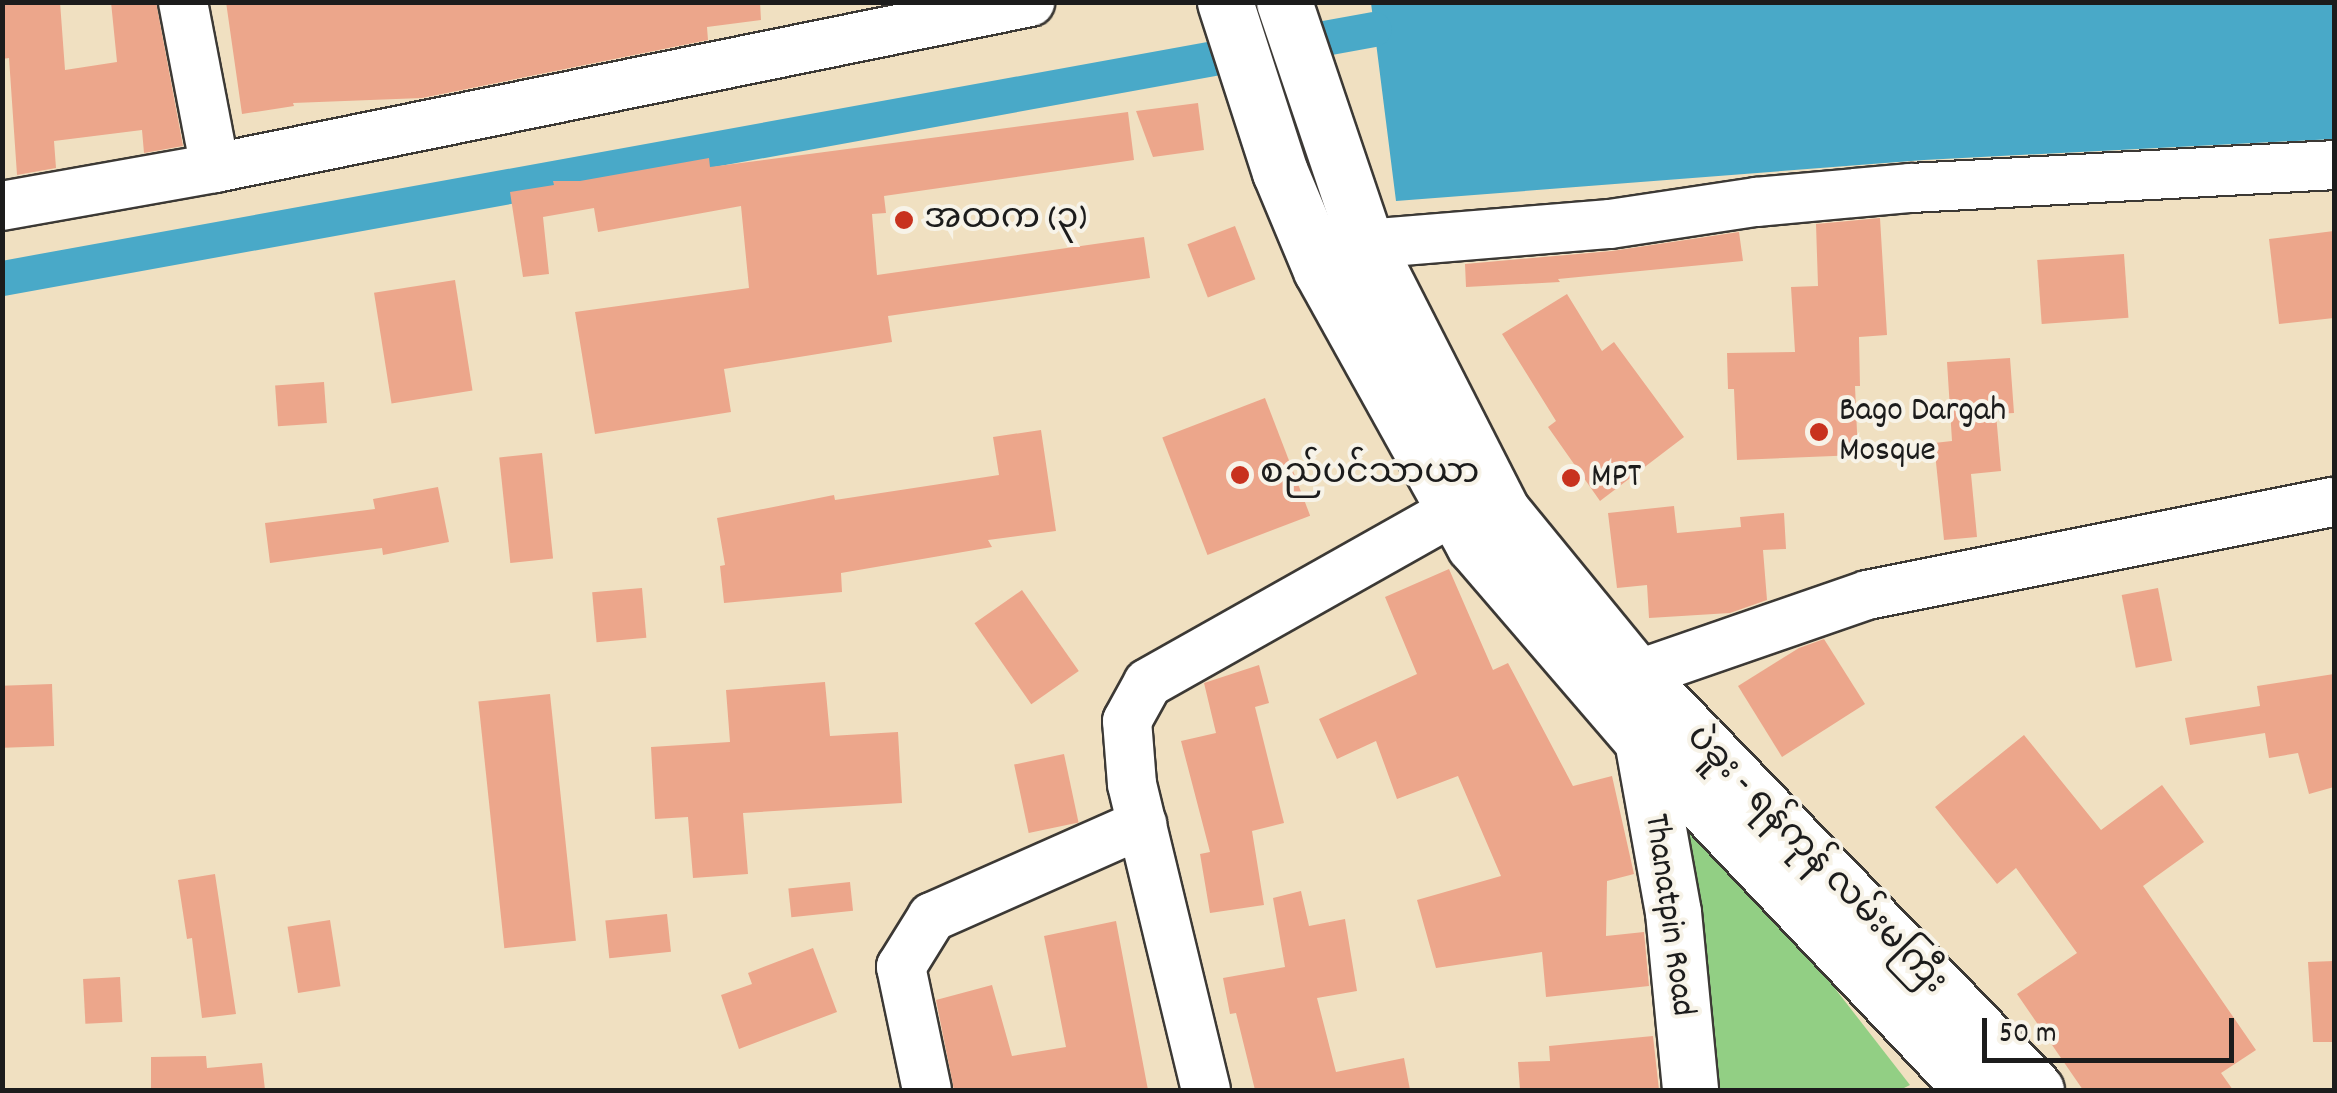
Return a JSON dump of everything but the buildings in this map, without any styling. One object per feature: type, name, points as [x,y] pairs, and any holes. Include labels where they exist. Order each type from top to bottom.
[{"type":"main road","name":"ပဲခူး - ရန်ကုန် လမ်းမကြီး","points":[[1225,2],[1280,172],[1345,318],[1474,545],[1642,740],[1974,1090]]},
{"type":"main road","name":"ပဲခူး - ရန်ကုန် လမ်းမကြီး","points":[[1284,2],[1366,244],[1502,512],[1636,675],[2036,1090]]},
{"type":"main road","name":"Thanatpin Road","points":[[1642,740],[1673,912],[1690,1090]]},
{"type":"street","points":[[183,2],[216,168]]},
{"type":"street","points":[[2,206],[216,168],[1030,2]]},
{"type":"street","points":[[1366,244],[1610,224],[1756,202],[1911,188],[2334,165]]},
{"type":"street","points":[[1636,675],[1867,594],[2334,502]]},
{"type":"street","points":[[1206,1090],[1132,784],[1127,720],[1148,682],[1453,511]]},
{"type":"street","points":[[927,1090],[901,968],[932,916],[1142,824]]},
{"type":"green space","points":[[1683,793],[1910,1085],[1900,1090],[1714,1090]]},
{"type":"water","points":[[1371,3],[2334,3],[2334,139],[1924,160],[1396,201]]},
{"type":"waterway","points":[[2,278],[1374,29]]},
{"type":"place","name":"အထက (၃)","points":[[904,220]]},
{"type":"place","name":"Bago Dargah Mosque","points":[[1819,432]]},
{"type":"place","name":"စည်ပင်သာယာ","points":[[1240,475]]},
{"type":"place","name":"MPT","points":[[1571,478]]}]
